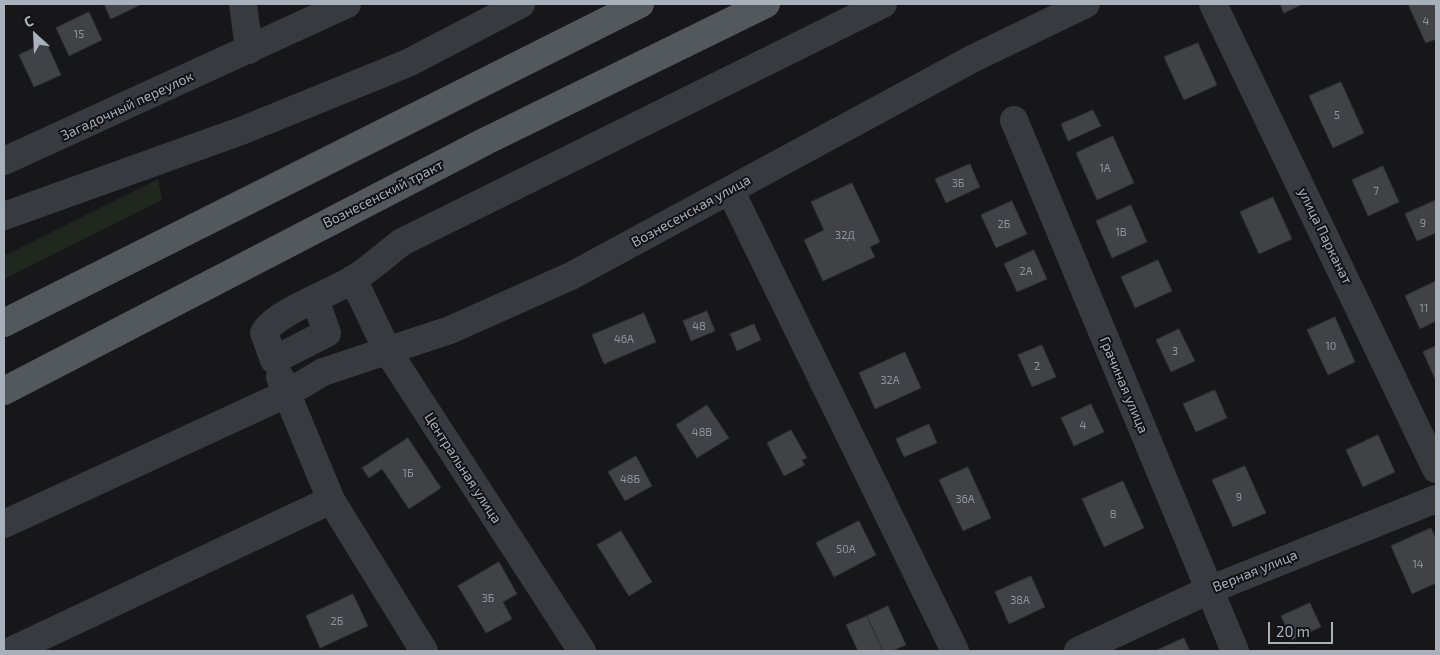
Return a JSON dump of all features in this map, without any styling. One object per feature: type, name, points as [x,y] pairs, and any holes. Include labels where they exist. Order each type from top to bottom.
[{"type":"main road","points":[[4,322],[640,4]]},
{"type":"main road","name":"Вознесенский тракт","points":[[4,391],[486,141],[766,4]]},
{"type":"street","points":[[243,4],[249,50]]},
{"type":"street","name":"Загадочный переулок","points":[[4,162],[348,4]]},
{"type":"street","points":[[4,216],[241,131],[382,74],[408,63],[521,4]]},
{"type":"street","points":[[424,651],[331,500],[286,394],[264,333],[268,324],[353,280],[402,242],[883,4]]},
{"type":"street","name":"Вознесенская улица","points":[[4,524],[286,394],[322,372],[450,330],[571,276],[972,59],[1086,4]]},
{"type":"street","name":"улица Парканат","points":[[1213,4],[1436,469]]},
{"type":"street","name":"Грачиная улица","points":[[1014,120],[1235,651]]},
{"type":"street","points":[[730,190],[955,651]]},
{"type":"street","name":"Центральная улица","points":[[353,280],[387,350],[582,651]]},
{"type":"street","points":[[274,360],[327,333],[315,299]]},
{"type":"street","name":"Верная улица","points":[[1078,651],[1209,590],[1436,499]]},
{"type":"street","points":[[11,651],[331,500]]},
{"type":"shaded area","points":[[158,179],[162,200],[4,279],[4,256]]},
{"type":"building","points":[[104,4],[142,4],[111,19]]},
{"type":"building","points":[[1280,4],[1303,4],[1284,13]]},
{"type":"building","points":[[1408,4],[1436,4],[1436,39],[1426,43]]},
{"type":"building","points":[[89,12],[102,40],[69,56],[56,28]]},
{"type":"building","points":[[46,42],[61,75],[34,87],[19,55]]},
{"type":"building","points":[[1198,43],[1217,85],[1184,100],[1164,57]]},
{"type":"building","points":[[1341,82],[1364,133],[1333,148],[1309,96]]},
{"type":"building","points":[[1093,110],[1101,126],[1068,141],[1061,124]]},
{"type":"building","points":[[1113,136],[1134,183],[1097,200],[1076,153]]},
{"type":"building","points":[[970,164],[980,187],[946,203],[935,179]]},
{"type":"building","points":[[1383,166],[1399,202],[1368,216],[1352,180]]},
{"type":"building","points":[[852,183],[880,242],[870,247],[875,257],[823,281],[804,240],[824,230],[811,202]]},
{"type":"building","points":[[1273,197],[1292,239],[1259,254],[1240,212]]},
{"type":"building","points":[[1436,200],[1436,233],[1417,241],[1405,214]]},
{"type":"building","points":[[1012,201],[1027,234],[996,248],[981,215]]},
{"type":"building","points":[[1131,205],[1147,242],[1112,258],[1096,221]]},
{"type":"building","points":[[1034,250],[1047,279],[1017,292],[1004,264]]},
{"type":"building","points":[[1158,260],[1172,291],[1135,308],[1121,277]]},
{"type":"building","points":[[1436,281],[1436,321],[1420,329],[1405,296]]},
{"type":"building","points":[[707,311],[715,331],[691,341],[683,321]]},
{"type":"building","points":[[644,313],[656,342],[604,364],[592,335]]},
{"type":"building","points":[[1335,317],[1355,362],[1328,375],[1307,330]]},
{"type":"building","points":[[754,324],[761,340],[737,351],[730,334]]},
{"type":"building","points":[[1179,329],[1195,361],[1171,372],[1156,340]]},
{"type":"building","points":[[1042,345],[1056,377],[1032,387],[1018,355]]},
{"type":"building","points":[[1436,346],[1436,381],[1423,352]]},
{"type":"building","points":[[905,352],[921,388],[875,409],[859,373]]},
{"type":"building","points":[[1215,390],[1227,418],[1196,432],[1183,404]]},
{"type":"building","points":[[1091,404],[1104,432],[1074,446],[1061,418]]},
{"type":"building","points":[[707,405],[729,438],[697,458],[676,425]]},
{"type":"building","points":[[929,424],[937,443],[904,457],[896,439]]},
{"type":"building","points":[[791,430],[807,458],[802,460],[805,465],[784,476],[767,443]]},
{"type":"building","points":[[1378,435],[1395,472],[1363,487],[1346,450]]},
{"type":"building","points":[[408,438],[441,488],[409,509],[382,469],[369,478],[362,468]]},
{"type":"building","points":[[636,456],[652,486],[625,501],[608,472]]},
{"type":"building","points":[[1245,466],[1266,513],[1233,527],[1212,480]]},
{"type":"building","points":[[968,467],[991,518],[963,531],[939,480]]},
{"type":"building","points":[[1123,481],[1144,528],[1104,547],[1082,499]]},
{"type":"building","points":[[859,521],[876,555],[834,577],[816,543]]},
{"type":"building","points":[[1431,528],[1436,539],[1436,583],[1412,594],[1391,546]]},
{"type":"building","points":[[621,531],[652,582],[629,596],[597,545]]},
{"type":"building","points":[[499,562],[517,594],[503,602],[512,619],[486,633],[458,586]]},
{"type":"building","points":[[1031,576],[1045,607],[1009,624],[995,592]]},
{"type":"building","points":[[353,594],[368,626],[320,648],[306,616]]},
{"type":"building","points":[[1310,603],[1321,627],[1292,640],[1281,616]]},
{"type":"building","points":[[888,606],[906,645],[892,651],[883,651],[867,616]]},
{"type":"building","points":[[867,616],[883,651],[858,651],[846,625]]},
{"type":"building","points":[[1184,638],[1190,651],[1155,651]]}]
